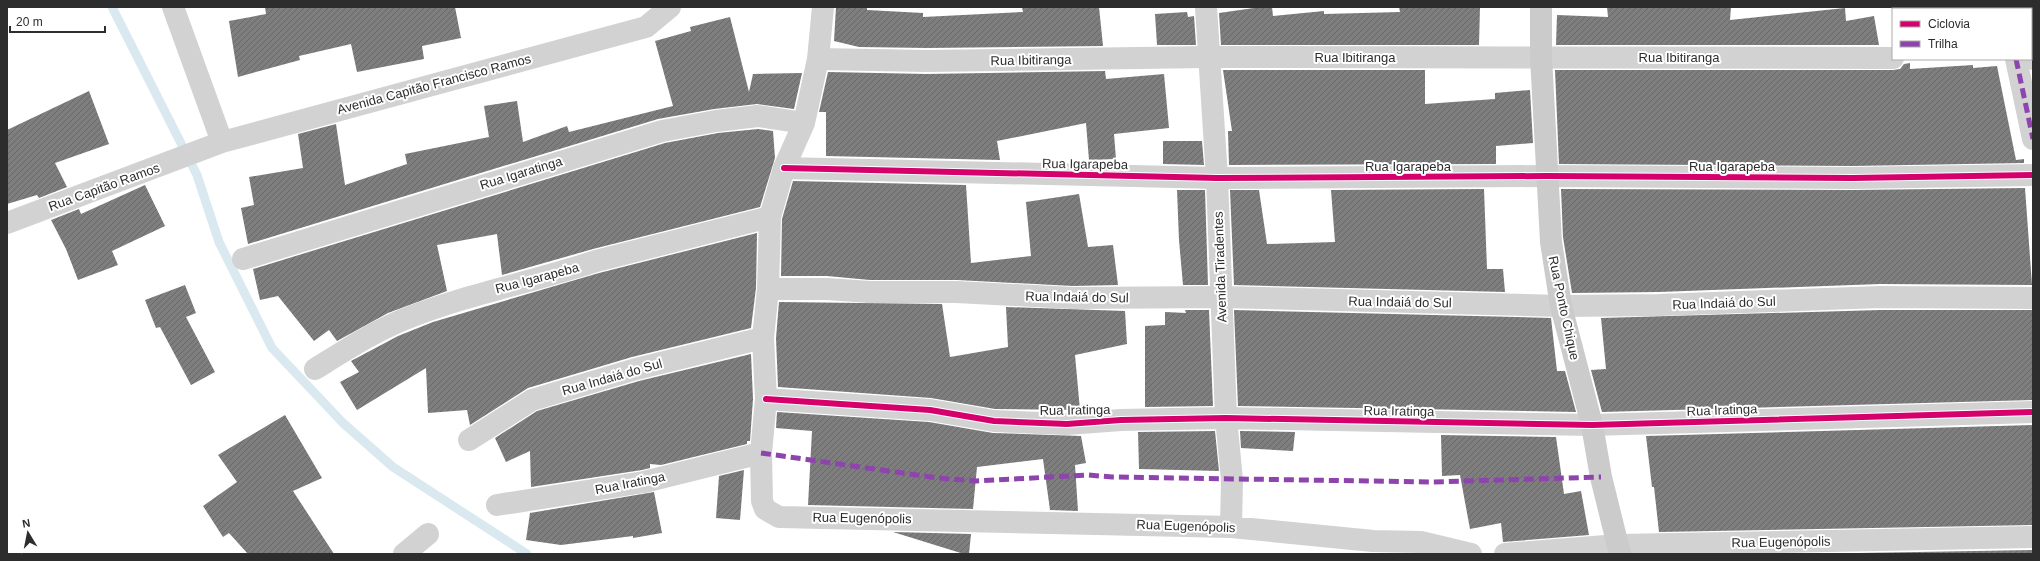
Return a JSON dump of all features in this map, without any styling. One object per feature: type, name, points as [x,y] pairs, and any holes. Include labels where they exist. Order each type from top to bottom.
[{"type":"main road","name":"Rua Ponto Chique","points":[[1541,7],[1541,56],[1550,242],[1561,306],[1592,425],[1602,477],[1619,550]]},
{"type":"street","points":[[173,7],[222,142]]},
{"type":"street","name":"Avenida Capitão Francisco Ramos","points":[[202,151],[222,142],[646,27],[670,7]]},
{"type":"street","name":"Rua Eugenópolis","points":[[823,7],[818,58],[804,122],[784,168],[770,217],[768,289],[763,338],[766,399],[761,453],[762,501],[764,509],[779,517],[1231,527],[1373,541],[1421,542],[1471,554]]},
{"type":"street","name":"Avenida Tiradentes","points":[[1206,7],[1216,178],[1226,418],[1232,480],[1231,527]]},
{"type":"street","name":"Rua Ibitiranga","points":[[818,58],[927,62],[1208,57],[1541,56],[1892,58]]},
{"type":"street","points":[[2016,60],[2033,139]]},
{"type":"street","name":"Rua Igaratinga","points":[[243,259],[662,131],[716,120],[758,116],[804,122]]},
{"type":"street","name":"Rua Capitão Ramos","points":[[7,223],[202,151]]},
{"type":"street","name":"Rua Igarapeba","points":[[784,168],[1216,178],[1546,176],[1852,178],[2033,175]]},
{"type":"street","name":"Rua Igarapeba","points":[[315,369],[362,340],[404,319],[468,296],[569,270],[596,261],[770,217]]},
{"type":"street","name":"Rua Indaiá do Sul","points":[[768,289],[827,289],[870,292],[956,292],[1073,298],[1221,298],[1561,306],[1667,305],[1880,297],[2033,298]]},
{"type":"street","name":"Rua Indaiá do Sul","points":[[469,440],[532,400],[636,369],[763,338]]},
{"type":"street","name":"Rua Iratinga","points":[[766,399],[884,405],[930,410],[994,421],[1067,424],[1226,418],[1592,425],[2033,412]]},
{"type":"street","name":"Rua Iratinga","points":[[497,505],[644,482],[761,453]]},
{"type":"street","points":[[404,554],[428,534]]},
{"type":"street","name":"Rua Eugenópolis","points":[[1505,554],[2033,537]]},
{"type":"building","points":[[265,7],[455,7],[461,38],[422,46],[424,59],[357,72],[351,44],[299,56],[300,60],[238,77],[229,21],[266,14]]},
{"type":"building","points":[[836,7],[867,7],[867,10],[923,13],[923,17],[1023,12],[1022,7],[1099,7],[1103,46],[927,48],[859,47],[834,41]]},
{"type":"building","points":[[1261,7],[1272,7],[1273,16],[1324,11],[1324,14],[1400,12],[1399,7],[1480,7],[1479,45],[1221,45],[1219,13]]},
{"type":"building","points":[[1607,7],[1731,7],[1730,20],[1845,8],[1846,21],[1874,16],[1879,45],[1556,45],[1557,15],[1608,17]]},
{"type":"building","points":[[1187,12],[1188,17],[1194,16],[1196,45],[1157,45],[1155,14]]},
{"type":"building","points":[[730,17],[749,92],[753,74],[802,73],[794,109],[757,104],[714,109],[658,119],[248,244],[241,208],[254,205],[249,177],[303,168],[298,134],[336,124],[345,185],[407,164],[405,154],[489,137],[484,106],[517,101],[523,142],[567,126],[569,132],[673,106],[655,41],[691,31],[690,27]]},
{"type":"building","points":[[1910,63],[1910,69],[1973,65],[1973,68],[1997,66],[2016,160],[2024,159],[2024,163],[1852,166],[1559,164],[1555,70],[1893,70],[1900,69],[1904,64]]},
{"type":"building","points":[[1223,70],[1425,70],[1425,104],[1495,99],[1495,93],[1530,90],[1533,143],[1496,146],[1496,164],[1229,165],[1228,131],[1232,131]]},
{"type":"building","points":[[1105,71],[1106,79],[1164,74],[1169,128],[1114,134],[1116,159],[1089,160],[1086,123],[997,141],[1000,160],[826,156],[826,112],[819,112],[828,72],[927,74]]},
{"type":"building","points":[[89,91],[109,144],[55,163],[67,187],[39,198],[37,195],[7,204],[7,130]]},
{"type":"building","points":[[758,129],[773,131],[775,158],[760,207],[593,249],[502,275],[497,234],[437,245],[447,291],[388,313],[337,341],[329,330],[314,341],[278,296],[260,300],[253,269],[665,143],[718,133]]},
{"type":"building","points":[[1163,141],[1202,141],[1204,165],[1163,164]]},
{"type":"building","points":[[793,181],[966,185],[971,263],[1031,256],[1026,202],[1079,194],[1088,247],[1113,245],[1118,285],[1073,286],[957,280],[870,280],[827,276],[781,276],[782,219]]},
{"type":"building","points":[[145,185],[165,226],[112,251],[118,265],[78,280],[66,249],[51,220],[79,209],[81,214]]},
{"type":"building","points":[[2025,188],[2032,285],[1880,284],[1659,292],[1572,293],[1563,237],[1561,189],[1852,190]]},
{"type":"building","points":[[1484,189],[1487,269],[1503,269],[1505,292],[1234,285],[1230,190],[1259,190],[1267,244],[1335,242],[1331,190]]},
{"type":"building","points":[[1177,190],[1205,190],[1208,285],[1183,285]]},
{"type":"building","points":[[757,233],[756,288],[751,328],[632,357],[528,388],[470,425],[467,410],[428,413],[426,368],[357,410],[340,382],[359,372],[351,361],[398,336],[433,322],[599,273]]},
{"type":"building","points":[[185,285],[196,313],[186,317],[215,372],[191,385],[160,327],[156,328],[145,300]]},
{"type":"building","points":[[779,302],[942,304],[950,357],[1008,347],[1006,307],[1125,311],[1127,344],[1075,355],[1080,410],[995,409],[931,398],[778,387],[776,338]]},
{"type":"building","points":[[1185,310],[1209,310],[1213,406],[1145,407],[1145,326],[1165,325],[1165,312],[1186,313]]},
{"type":"building","points":[[1234,310],[1551,318],[1557,371],[1565,371],[1576,412],[1238,406]]},
{"type":"building","points":[[1880,310],[2033,310],[2033,400],[1602,412],[1591,370],[1606,369],[1601,318]]},
{"type":"building","points":[[751,354],[753,399],[750,441],[747,441],[747,444],[661,465],[650,464],[650,468],[642,470],[531,487],[530,451],[506,462],[495,438],[537,411],[639,381]]},
{"type":"building","points":[[777,412],[929,422],[993,433],[1081,436],[1086,463],[1075,465],[1078,511],[1050,510],[1043,459],[977,467],[973,509],[808,505],[812,431],[776,428]]},
{"type":"building","points":[[285,415],[322,478],[293,491],[334,554],[248,554],[229,533],[223,537],[203,506],[237,482],[218,455]]},
{"type":"building","points":[[2033,425],[2033,525],[1659,532],[1646,436]]},
{"type":"building","points":[[1215,431],[1219,471],[1139,469],[1138,432]]},
{"type":"building","points":[[1240,431],[1295,432],[1293,451],[1241,448]]},
{"type":"building","points":[[1441,435],[1556,437],[1564,494],[1581,491],[1589,535],[1503,542],[1501,523],[1470,529],[1460,475],[1442,476]]},
{"type":"building","points":[[744,470],[740,520],[716,518],[719,476]]},
{"type":"building","points":[[654,492],[662,533],[633,538],[633,536],[561,545],[526,540],[530,513]]},
{"type":"building","points":[[893,532],[971,534],[969,554],[964,554]]},
{"type":"building","points":[[2033,550],[2033,554],[1800,554]]},
{"type":"waterway","points":[[112,7],[197,175],[219,242],[272,348],[343,423],[393,467],[527,554]]},
{"type":"marked path","points":[[2016,60],[2033,139]]},
{"type":"marked path","points":[[761,453],[938,478],[976,481],[1088,475],[1112,477],[1432,482],[1601,477]]},
{"type":"cycle path","points":[[784,168],[1217,178],[1546,176],[1852,178],[2033,175]]},
{"type":"cycle path","points":[[766,399],[930,410],[994,421],[1067,424],[1121,420],[1226,418],[1592,425],[2033,412]]}]
